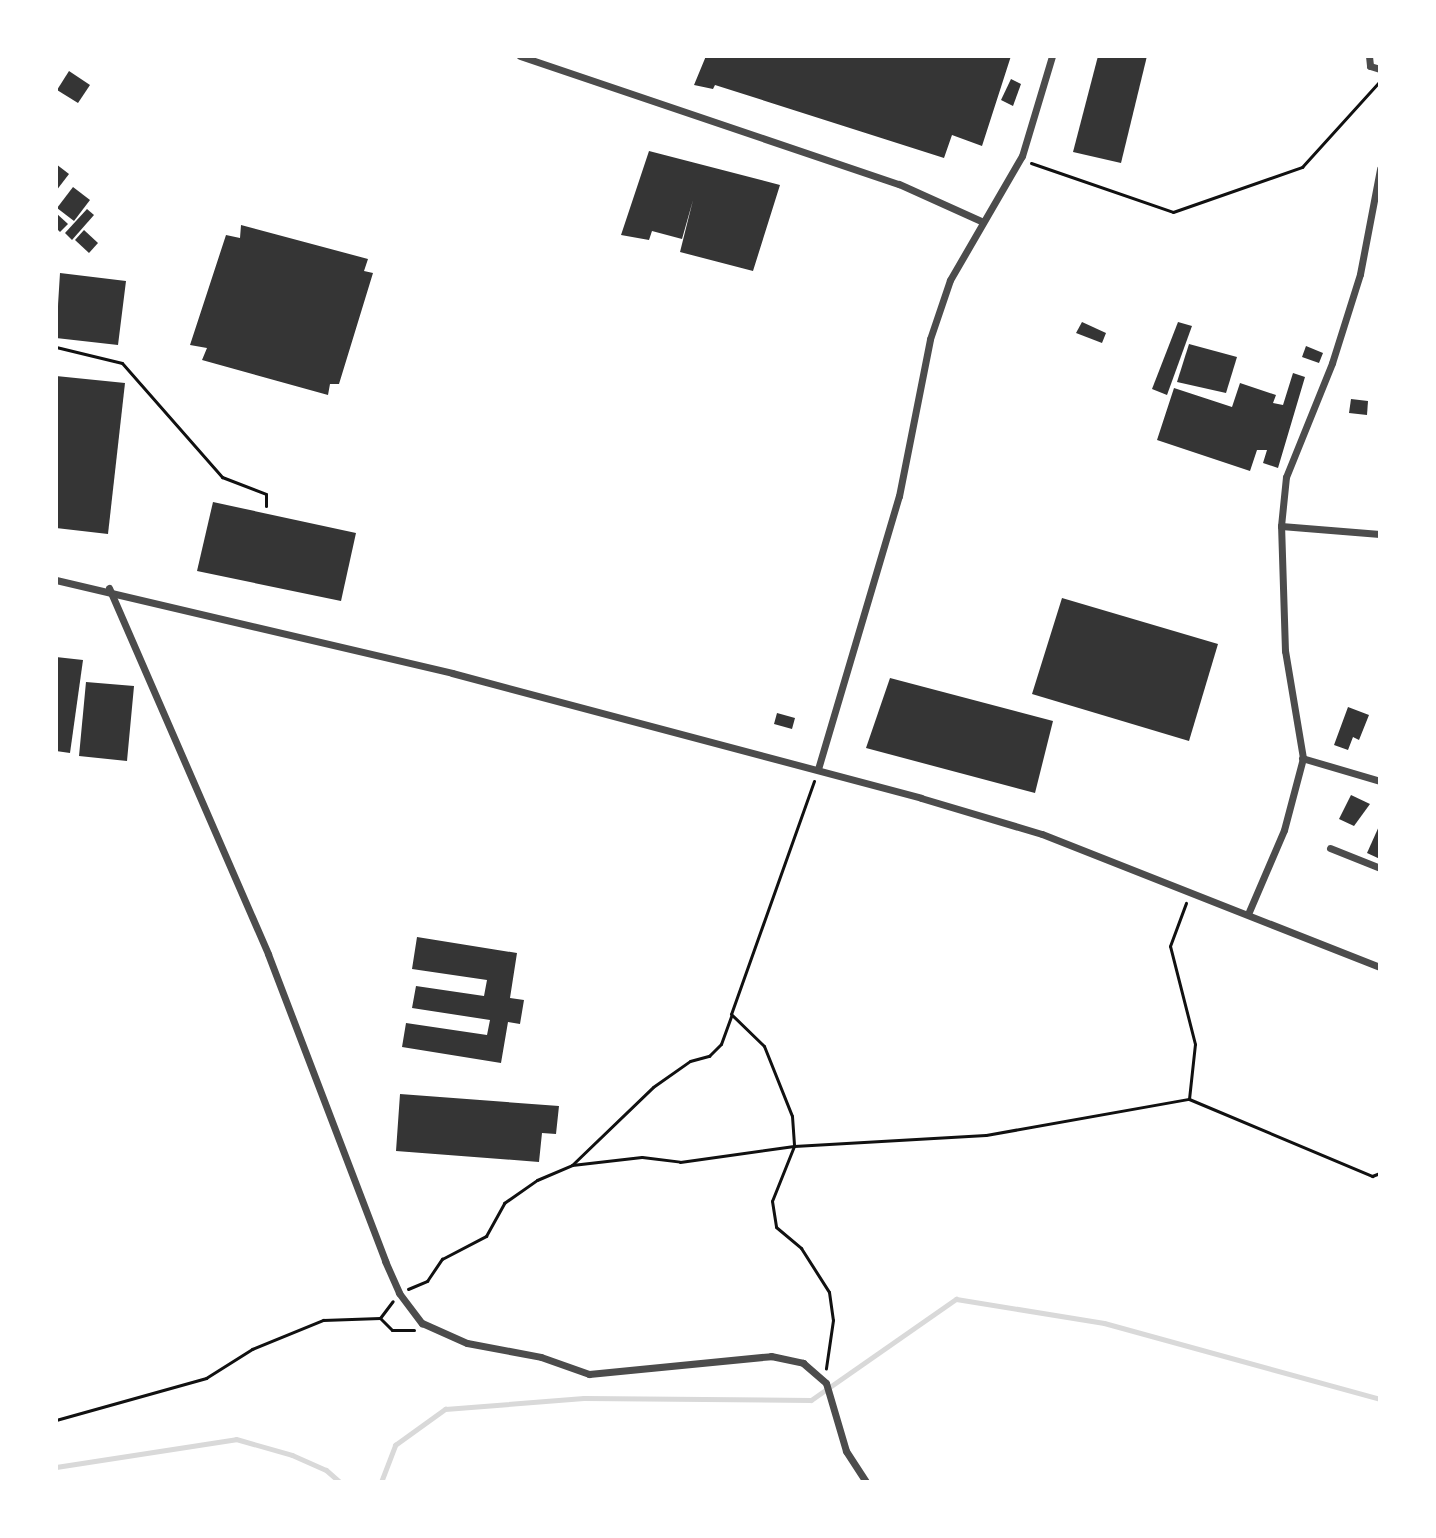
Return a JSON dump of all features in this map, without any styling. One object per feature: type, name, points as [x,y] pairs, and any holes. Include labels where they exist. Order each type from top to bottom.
[{"type":"street","points":[[520,56],[899,184],[981,221]]},
{"type":"street","points":[[818,769],[899,496],[930,339],[950,280],[981,221],[1020,159],[1052,56]]},
{"type":"street","points":[[1369,56],[1370,66],[1380,69]]},
{"type":"street","points":[[1248,914],[1284,830],[1302,758],[1285,651],[1281,526],[1286,477],[1332,363],[1360,274],[1380,169]]},
{"type":"street","points":[[1281,526],[1380,534]]},
{"type":"street","points":[[56,580],[109,588],[818,769],[1042,834],[1380,967]]},
{"type":"street","points":[[109,588],[268,954],[399,1293],[426,1328],[589,1374],[771,1356],[803,1363],[826,1383],[846,1451],[866,1482]]},
{"type":"street","points":[[1302,758],[1380,781]]},
{"type":"street","points":[[1330,848],[1380,868]]},
{"type":"path","points":[[1020,159],[1173,212],[1302,167],[1380,81]]},
{"type":"path","points":[[56,347],[122,363],[222,477],[266,494],[266,506]]},
{"type":"path","points":[[380,1318],[399,1293],[427,1281],[442,1259],[486,1236],[504,1203],[572,1165],[653,1087],[690,1061],[709,1056],[721,1044],[818,769]]},
{"type":"path","points":[[1189,1099],[1195,1044],[1170,946],[1191,891]]},
{"type":"path","points":[[731,1014],[764,1046],[792,1116],[794,1146],[772,1201],[776,1227],[801,1248],[829,1292],[833,1320],[826,1338],[826,1383]]},
{"type":"path","points":[[572,1165],[642,1157],[680,1162],[794,1146],[986,1135],[1189,1099],[1372,1176],[1380,1173]]},
{"type":"path","points":[[56,1420],[206,1378],[252,1349],[323,1320],[380,1318],[392,1330],[426,1328]]},
{"type":"building","points":[[706,56],[1011,56],[982,146],[952,135],[944,158],[715,85],[713,89],[694,85]]},
{"type":"building","points":[[1098,56],[1147,56],[1121,163],[1073,152]]},
{"type":"building","points":[[69,71],[90,85],[78,103],[57,90]]},
{"type":"building","points":[[1011,79],[1021,84],[1013,106],[1001,100]]},
{"type":"building","points":[[649,151],[780,185],[753,271],[680,252],[693,200],[682,239],[652,231],[649,240],[621,235]]},
{"type":"building","points":[[56,164],[69,174],[56,191]]},
{"type":"building","points":[[73,187],[90,200],[74,221],[57,208]]},
{"type":"building","points":[[87,209],[94,215],[72,240],[65,233]]},
{"type":"building","points":[[56,213],[68,224],[60,232],[56,228]]},
{"type":"building","points":[[241,225],[368,259],[364,271],[373,273],[339,384],[330,384],[328,395],[202,360],[207,348],[190,345],[226,235],[240,238]]},
{"type":"building","points":[[84,230],[98,243],[89,253],[75,240]]},
{"type":"building","points":[[60,273],[126,281],[118,345],[56,338]]},
{"type":"building","points":[[1082,322],[1106,333],[1102,343],[1076,333]]},
{"type":"building","points":[[1178,322],[1192,326],[1167,395],[1152,389]]},
{"type":"building","points":[[1189,344],[1237,357],[1226,393],[1177,382]]},
{"type":"building","points":[[1306,346],[1323,353],[1319,363],[1302,357]]},
{"type":"building","points":[[1293,373],[1305,377],[1278,468],[1263,463],[1267,450],[1257,450],[1250,471],[1157,440],[1174,388],[1232,407],[1240,383],[1276,395],[1273,403],[1283,405]]},
{"type":"building","points":[[56,376],[125,383],[108,534],[56,528]]},
{"type":"building","points":[[1351,399],[1368,401],[1367,415],[1349,413]]},
{"type":"building","points":[[213,502],[356,533],[341,601],[197,571]]},
{"type":"building","points":[[1062,598],[1218,644],[1189,741],[1032,694]]},
{"type":"building","points":[[56,657],[83,660],[70,753],[56,751]]},
{"type":"building","points":[[890,678],[1053,721],[1035,793],[866,748]]},
{"type":"building","points":[[86,682],[134,686],[127,761],[79,756]]},
{"type":"building","points":[[1348,707],[1369,715],[1359,740],[1353,737],[1348,750],[1334,745]]},
{"type":"building","points":[[777,713],[795,718],[792,729],[774,724]]},
{"type":"building","points":[[1351,795],[1370,804],[1354,826],[1339,819]]},
{"type":"building","points":[[1380,824],[1380,859],[1367,853]]},
{"type":"building","points":[[417,937],[517,953],[510,998],[524,1000],[520,1024],[508,1022],[501,1063],[402,1047],[406,1023],[487,1035],[490,1020],[412,1008],[416,986],[484,996],[487,980],[412,969]]},
{"type":"building","points":[[400,1094],[559,1106],[556,1134],[542,1133],[539,1162],[396,1151]]},
{"type":"waterway","points":[[381,1482],[395,1445],[445,1409],[584,1398],[811,1400],[956,1299],[1104,1323],[1380,1399]]},
{"type":"waterway","points":[[56,1467],[236,1439],[292,1455],[326,1470],[340,1482]]}]
